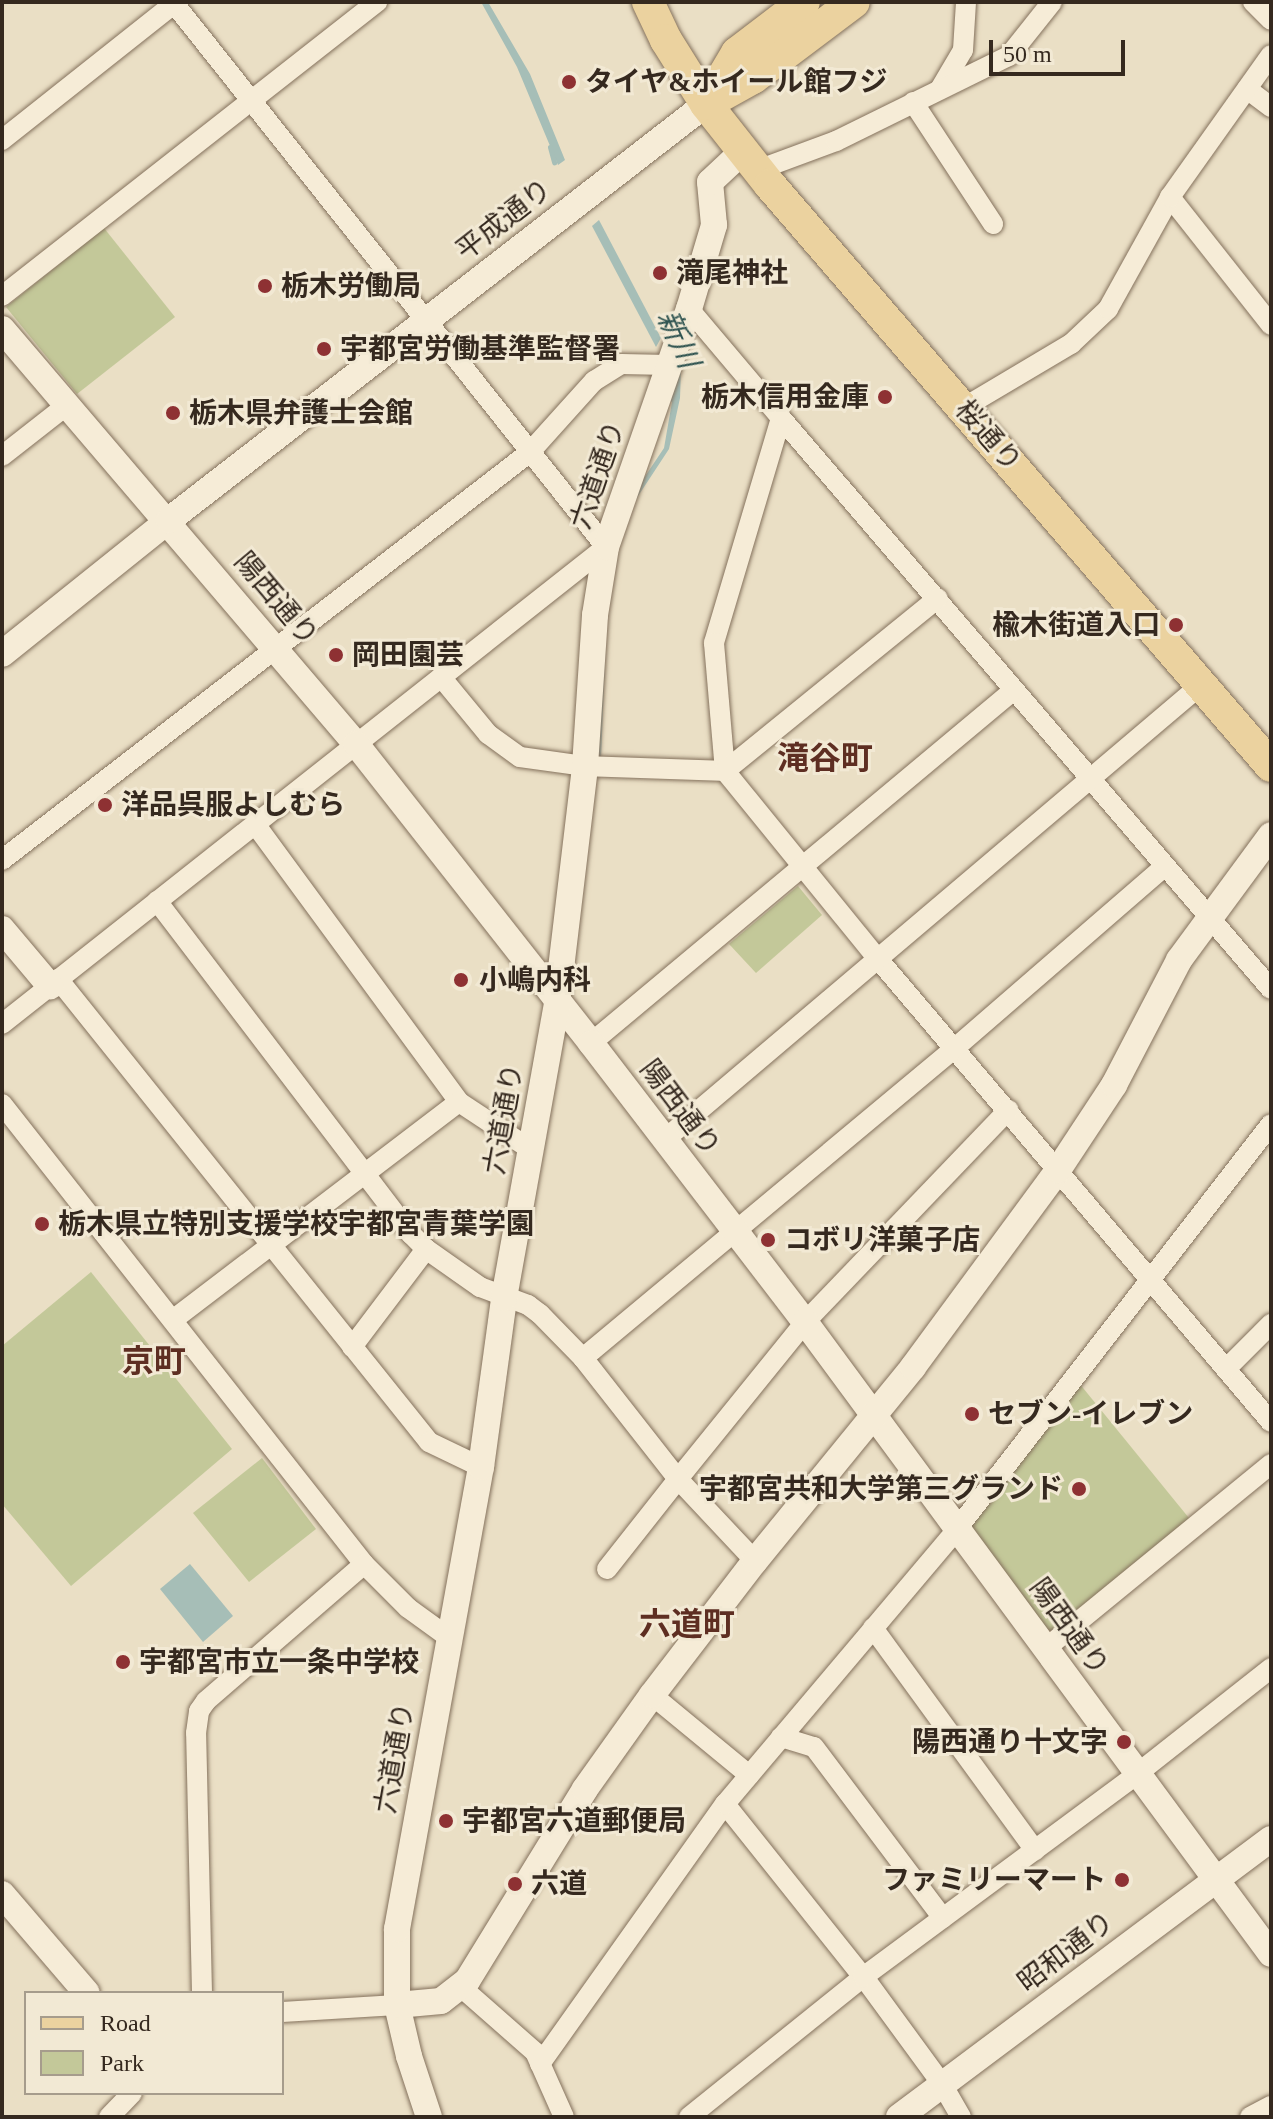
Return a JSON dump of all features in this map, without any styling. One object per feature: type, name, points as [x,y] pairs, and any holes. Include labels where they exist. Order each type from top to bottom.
[{"type":"main road","name":"桜通り","points":[[648,2],[666,40],[706,104],[750,161],[1271,766]]},
{"type":"main road","points":[[706,104],[737,53],[804,2]]},
{"type":"main road","points":[[706,104],[753,78],[854,2]]},
{"type":"street","points":[[2,140],[175,2],[250,102],[606,547],[2,1024]]},
{"type":"street","points":[[2,296],[377,2]]},
{"type":"street","points":[[940,89],[963,50],[966,2]]},
{"type":"street","points":[[750,161],[836,141],[1009,56],[1052,2]]},
{"type":"street","points":[[1253,2],[1271,20]]},
{"type":"street","points":[[963,408],[1071,344],[1108,309],[1170,197],[1271,55]]},
{"type":"street","points":[[1247,89],[1271,107]]},
{"type":"street","points":[[913,102],[993,224]]},
{"type":"street","name":"平成通り","points":[[2,654],[169,520],[706,104]]},
{"type":"street","name":"六道通り","points":[[429,2117],[409,2056],[397,2005],[397,1929],[481,1467],[504,1298],[557,1002],[585,766],[595,615],[606,547],[689,309],[714,225],[710,182],[750,161]]},
{"type":"street","points":[[1170,197],[1271,325]]},
{"type":"street","points":[[689,309],[1271,989]]},
{"type":"street","name":"陽西通り","points":[[2,329],[169,520],[356,744],[591,1043],[805,1322],[1271,1954]]},
{"type":"street","points":[[2,860],[530,452],[594,381],[621,364],[671,358]]},
{"type":"street","points":[[2,456],[67,405]]},
{"type":"street","points":[[781,418],[714,643],[725,771],[878,959],[1271,1422]]},
{"type":"street","points":[[441,677],[501,746],[520,757],[585,766],[725,771],[938,598]]},
{"type":"street","points":[[664,1140],[1202,684]]},
{"type":"street","points":[[591,1043],[1014,690]]},
{"type":"street","points":[[255,824],[459,1102],[530,1149]]},
{"type":"street","points":[[284,2012],[432,2004],[461,1987],[477,1968],[585,1789],[652,1695],[755,1561],[962,1304],[1058,1170],[1114,1085],[1179,960],[1271,835]]},
{"type":"street","points":[[583,1358],[955,1048],[1165,866]]},
{"type":"street","points":[[157,901],[364,1176],[426,1249],[480,1287],[528,1305],[540,1314],[583,1358],[678,1479],[755,1561]]},
{"type":"street","points":[[2,929],[54,983],[429,1442],[481,1467]]},
{"type":"street","points":[[174,1319],[459,1102]]},
{"type":"street","points":[[2,1104],[364,1564],[408,1608],[448,1637]]},
{"type":"street","points":[[607,1569],[805,1322],[1008,1110]]},
{"type":"street","points":[[540,2064],[725,1804],[957,1529],[1271,1124]]},
{"type":"street","points":[[352,1347],[426,1249]]},
{"type":"street","points":[[1226,1369],[1271,1324]]},
{"type":"street","points":[[1045,1649],[1271,1464]]},
{"type":"street","points":[[202,1991],[196,1733],[199,1711],[206,1701],[364,1564]]},
{"type":"street","points":[[873,1628],[1035,1850]]},
{"type":"street","points":[[689,2117],[863,1977],[1137,1774],[1271,1668]]},
{"type":"street","points":[[652,1695],[749,1775]]},
{"type":"street","points":[[781,1737],[814,1747],[943,1918]]},
{"type":"street","points":[[725,1804],[863,1977],[951,2099]]},
{"type":"street","name":"昭和通り","points":[[923,2117],[951,2099],[1220,1886],[1271,1839]]},
{"type":"street","name":"昭和通り","points":[[1220,1886],[1271,1857]]},
{"type":"street","points":[[2,1894],[85,1991]]},
{"type":"street","points":[[461,1987],[535,2052],[564,2117]]},
{"type":"street","points":[[109,2117],[130,2095]]},
{"type":"street","name":"昭和通り","points":[[899,2117],[951,2099]]},
{"type":"green space","points":[[104,228],[175,317],[77,394],[6,307]]},
{"type":"green space","points":[[798,886],[822,915],[756,973],[729,944]]},
{"type":"green space","points":[[91,1272],[232,1449],[71,1586],[2,1504],[2,1346]]},
{"type":"green space","name":"宇都宮共和大学第三グランド","points":[[1079,1383],[1193,1523],[1054,1631],[1047,1630],[970,1526]]},
{"type":"green space","points":[[262,1458],[316,1529],[249,1582],[193,1513]]},
{"type":"water","points":[[481,2],[488,2],[530,74],[565,160],[558,165],[517,67]]},
{"type":"water","points":[[599,220],[661,338],[656,347],[592,226]]},
{"type":"water","points":[[681,370],[680,398],[669,449],[623,519],[608,589],[601,759],[596,758],[602,592],[618,517],[664,448],[672,402],[668,400]]},
{"type":"water","points":[[190,1564],[233,1616],[203,1642],[160,1589]]},
{"type":"waterway","name":"新川","points":[[550,147],[554,162]]},
{"type":"place","name":"タイヤ&ホイール館フジ","points":[[569,82]]},
{"type":"place","name":"滝尾神社","points":[[660,273]]},
{"type":"place","name":"栃木労働局","points":[[265,286]]},
{"type":"place","name":"宇都宮労働基準監督署","points":[[324,349]]},
{"type":"place","name":"栃木信用金庫","points":[[885,397]]},
{"type":"place","name":"栃木県弁護士会館","points":[[173,413]]},
{"type":"place","name":"楡木街道入口","points":[[1176,625]]},
{"type":"place","name":"岡田園芸","points":[[336,655]]},
{"type":"place","name":"洋品呉服よしむら","points":[[105,805]]},
{"type":"place","name":"小嶋内科","points":[[461,980]]},
{"type":"place","name":"栃木県立特別支援学校宇都宮青葉学園","points":[[42,1224]]},
{"type":"place","name":"コボリ洋菓子店","points":[[768,1240]]},
{"type":"place","name":"セブン-イレブン","points":[[972,1414]]},
{"type":"place","name":"宇都宮共和大学第三グランド","points":[[1079,1489]]},
{"type":"place","name":"宇都宮市立一条中学校","points":[[123,1662]]},
{"type":"place","name":"陽西通り十文字","points":[[1124,1742]]},
{"type":"place","name":"宇都宮六道郵便局","points":[[446,1821]]},
{"type":"place","name":"ファミリーマート","points":[[1122,1880]]},
{"type":"place","name":"六道","points":[[515,1884]]},
{"type":"district","name":"滝谷町","points":[[825,758]]},
{"type":"district","name":"京町","points":[[154,1361]]},
{"type":"district","name":"六道町","points":[[687,1624]]}]
